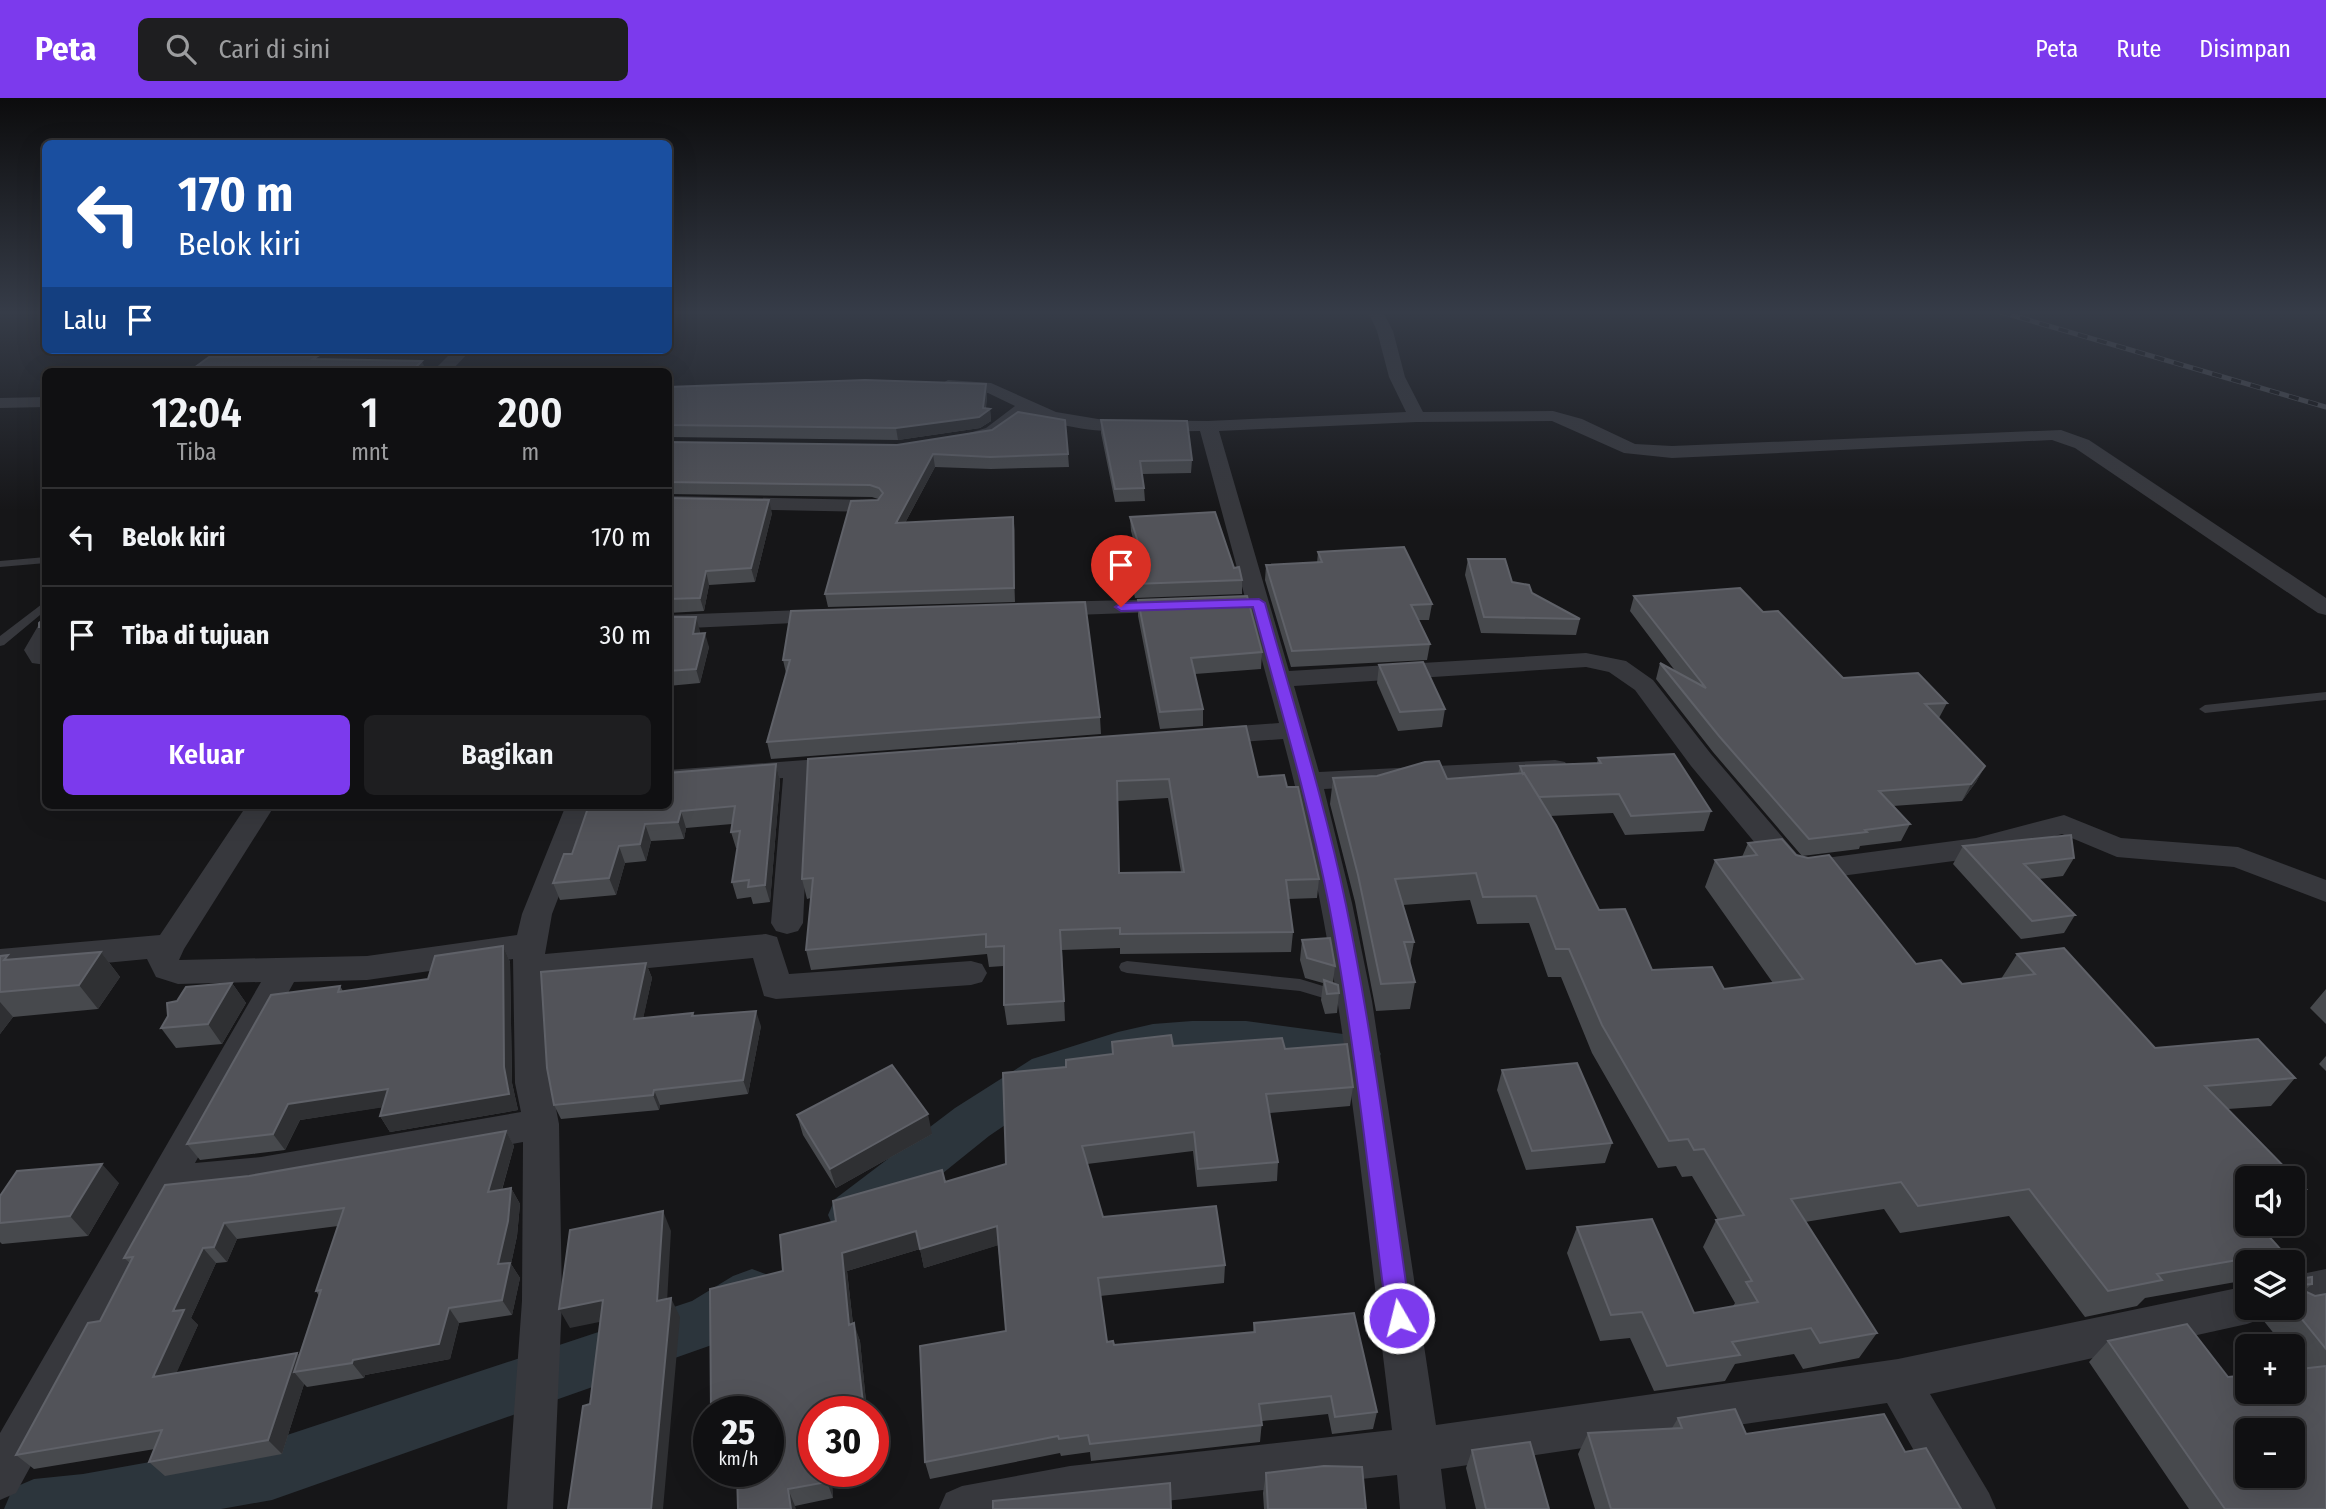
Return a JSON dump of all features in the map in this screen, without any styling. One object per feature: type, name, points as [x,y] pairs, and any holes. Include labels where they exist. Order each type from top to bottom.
[{"type":"street","points":[[1397,378],[1417,417]]},
{"type":"street","points":[[936,385],[991,388],[1052,417],[1104,425],[1208,426],[1417,417],[1553,416],[1576,423],[1631,449],[1672,452],[2054,434],[2082,444],[2326,608]]},
{"type":"street","points":[[0,403],[42,402]]},
{"type":"street","points":[[947,443],[986,436],[1026,406]]},
{"type":"street","points":[[1208,426],[1308,781],[1337,903],[1355,1002],[1423,1509]]},
{"type":"street","points":[[672,502],[872,506]]},
{"type":"street","points":[[1231,604],[1259,603]]},
{"type":"street","points":[[1025,610],[1204,605]]},
{"type":"street","points":[[672,622],[847,615]]},
{"type":"street","points":[[42,639],[36,650],[42,658]]},
{"type":"street","points":[[1280,679],[1586,660],[1617,666],[1644,685],[1701,760],[1796,872],[1976,848],[2064,824],[2117,847],[2238,857],[2326,891]]},
{"type":"street","points":[[1184,738],[1292,730]]},
{"type":"street","points":[[1674,762],[1701,760]]},
{"type":"street","points":[[672,779],[877,762]]},
{"type":"street","points":[[1308,781],[1579,767]]},
{"type":"street","points":[[787,923],[797,769]]},
{"type":"street","points":[[258,809],[169,946],[163,959],[167,969],[178,972],[367,968],[529,956],[766,945],[776,987],[971,973]]},
{"type":"street","points":[[530,1509],[542,1301],[541,1124],[533,1083],[529,956],[537,914],[578,809]]},
{"type":"street","points":[[0,961],[169,946]]},
{"type":"street","points":[[0,1477],[285,969]]},
{"type":"street","points":[[163,1183],[261,1173],[541,1124]]},
{"type":"street","points":[[2305,1292],[2326,1288]]},
{"type":"street","points":[[962,1509],[1070,1489],[1417,1450],[1898,1380],[2235,1308]]},
{"type":"street","points":[[1898,1380],[1973,1509]]},
{"type":"lane","points":[[0,564],[42,560]]},
{"type":"lane","points":[[0,642],[42,607]]},
{"type":"lane","points":[[2205,709],[2326,696]]},
{"type":"lane","points":[[1127,967],[1300,985],[1355,1002]]},
{"type":"building","points":[[865,380],[986,384],[983,408],[990,409],[979,417],[896,428],[672,425],[672,387]]},
{"type":"building","points":[[1018,412],[1065,420],[1068,454],[990,457],[933,454],[896,523],[1013,517],[1014,588],[825,594],[851,501],[878,500],[883,493],[879,488],[870,485],[672,482],[672,442],[897,445],[992,430]]},
{"type":"building","points":[[1101,420],[1187,421],[1192,460],[1140,461],[1144,488],[1115,489]]},
{"type":"building","points":[[672,498],[769,500],[751,568],[706,571],[700,598],[672,599]]},
{"type":"building","points":[[1215,512],[1234,568],[1239,567],[1242,580],[1134,584],[1126,542],[1138,542],[1130,517]]},
{"type":"building","points":[[1404,547],[1432,604],[1411,605],[1430,644],[1292,651],[1266,565],[1322,562],[1318,552]]},
{"type":"building","points":[[1468,559],[1505,559],[1512,582],[1529,585],[1532,593],[1580,619],[1484,617]]},
{"type":"building","points":[[1740,588],[1763,612],[1778,611],[1843,678],[1918,673],[1947,703],[1925,704],[1985,766],[1971,784],[1879,791],[1910,824],[1809,839],[1719,736],[1660,663],[1706,688],[1634,596]]},
{"type":"building","points":[[1247,596],[1262,652],[1191,658],[1203,709],[1160,712],[1138,600]]},
{"type":"building","points":[[1085,602],[1100,717],[767,742],[790,660],[783,660],[791,611]]},
{"type":"building","points":[[672,617],[696,617],[693,634],[705,633],[696,669],[672,671]]},
{"type":"building","points":[[1423,662],[1445,709],[1400,712],[1379,665]]},
{"type":"building","points":[[1246,726],[1258,777],[1284,775],[1287,787],[1298,787],[1319,879],[1286,880],[1293,932],[1120,934],[1120,928],[1060,930],[1064,1001],[1004,1005],[1004,946],[986,947],[986,934],[806,950],[813,878],[802,879],[808,759]],"holes":[[[1169,779],[1184,872],[1119,873],[1117,781]]]},
{"type":"building","points":[[1674,754],[1711,811],[1631,816],[1619,794],[1539,797],[1520,766],[1601,763],[1598,758]]},
{"type":"building","points":[[1439,761],[1447,779],[1524,773],[1556,825],[1599,910],[1625,909],[1652,970],[1712,967],[1724,989],[1803,979],[1715,860],[1757,855],[1748,843],[1782,839],[1796,855],[1808,858],[1829,855],[1916,964],[1941,960],[1962,984],[2035,974],[2017,954],[2064,948],[2155,1048],[2258,1039],[2295,1078],[2205,1086],[2283,1166],[2235,1166],[2235,1236],[2269,1236],[2281,1250],[2235,1250],[2235,1260],[2157,1274],[2162,1280],[2108,1291],[2029,1189],[1918,1206],[1901,1182],[1791,1199],[1877,1333],[1820,1343],[1811,1328],[1732,1342],[1740,1355],[1667,1366],[1642,1312],[1611,1315],[1577,1227],[1652,1219],[1694,1313],[1758,1302],[1746,1282],[1752,1281],[1716,1220],[1744,1215],[1704,1149],[1694,1150],[1688,1139],[1669,1141],[1602,1025],[1569,949],[1556,949],[1536,896],[1483,897],[1476,873],[1395,879],[1414,942],[1404,942],[1415,982],[1381,984],[1358,875],[1333,778],[1377,776],[1425,762]]},
{"type":"building","points":[[776,764],[765,885],[748,887],[749,880],[732,882],[740,831],[731,832],[735,806],[681,811],[678,822],[645,824],[640,844],[619,846],[609,878],[553,883],[564,854],[572,854],[588,809],[672,809],[672,773]]},
{"type":"building","points":[[2071,835],[2074,858],[2024,864],[2075,915],[2032,921],[1963,846]]},
{"type":"building","points":[[1330,938],[1335,966],[1307,958],[1302,940]]},
{"type":"building","points":[[503,946],[504,1067],[509,1094],[380,1116],[388,1089],[288,1104],[273,1134],[187,1144],[271,995],[340,986],[338,992],[428,979],[435,956]]},
{"type":"building","points":[[101,952],[79,985],[0,992],[0,956],[8,955],[4,960]]},
{"type":"building","points":[[646,963],[634,1019],[693,1013],[692,1016],[756,1011],[743,1080],[654,1090],[653,1095],[554,1105],[547,1068],[541,972]]},
{"type":"building","points":[[1324,980],[1338,985],[1339,993],[1327,994]]},
{"type":"building","points":[[232,983],[208,1024],[161,1028],[168,1016],[167,1003],[177,1001],[186,987]]},
{"type":"building","points":[[1171,1035],[1173,1046],[1282,1038],[1285,1049],[1347,1044],[1353,1087],[1266,1094],[1278,1162],[1198,1169],[1194,1132],[1082,1146],[1103,1217],[1216,1206],[1225,1265],[1098,1278],[1107,1342],[1113,1341],[1114,1345],[1255,1332],[1254,1323],[1354,1313],[1377,1412],[1335,1417],[1331,1396],[1259,1404],[1262,1425],[1090,1444],[1088,1435],[1059,1439],[1058,1436],[925,1462],[920,1346],[1006,1331],[997,1226],[920,1249],[916,1231],[842,1253],[849,1325],[854,1323],[862,1396],[798,1396],[799,1487],[788,1489],[791,1509],[738,1509],[737,1487],[784,1487],[784,1396],[711,1396],[710,1289],[783,1271],[780,1235],[836,1221],[833,1201],[942,1170],[945,1182],[1006,1164],[1003,1073],[1066,1067],[1066,1060],[1113,1054],[1112,1042]]},
{"type":"building","points":[[1577,1063],[1612,1143],[1532,1151],[1502,1070]]},
{"type":"building","points":[[892,1065],[928,1114],[830,1169],[797,1115]]},
{"type":"building","points":[[506,1131],[488,1192],[511,1188],[508,1221],[498,1264],[510,1263],[502,1300],[449,1308],[439,1344],[353,1360],[352,1363],[294,1372],[321,1290],[316,1291],[344,1208],[224,1223],[214,1247],[203,1248],[173,1311],[184,1310],[153,1377],[297,1353],[268,1440],[149,1462],[162,1430],[16,1455],[88,1323],[100,1321],[133,1257],[124,1258],[165,1185],[249,1176]]},
{"type":"building","points":[[102,1164],[70,1216],[0,1223],[0,1196],[17,1171]]},
{"type":"building","points":[[663,1211],[657,1301],[671,1298],[651,1509],[568,1509],[583,1406],[590,1404],[603,1300],[559,1309],[570,1230]]},
{"type":"building","points":[[2312,1277],[2312,1284],[2305,1285],[2305,1278]]},
{"type":"building","points":[[2305,1291],[2315,1296],[2326,1294],[2326,1349],[2303,1320],[2305,1320]]},
{"type":"building","points":[[2187,1324],[2228,1377],[2235,1376],[2235,1404],[2305,1404],[2305,1368],[2326,1366],[2326,1509],[2225,1509],[2108,1341]]},
{"type":"building","points":[[1735,1409],[1746,1434],[1884,1414],[1905,1452],[1926,1448],[1961,1509],[1611,1509],[1588,1433],[1682,1428],[1678,1418]]},
{"type":"building","points":[[1530,1442],[1549,1509],[1486,1509],[1472,1450]]},
{"type":"building","points":[[1324,1466],[1362,1467],[1366,1509],[1268,1509],[1266,1473]]},
{"type":"building","points":[[1170,1483],[1171,1509],[993,1509],[993,1501]]},
{"type":"waterway","points":[[853,1215],[972,1122],[1048,1072],[1118,1050],[1153,1042],[1192,1038],[1246,1038],[1358,1054]]},
{"type":"waterway","points":[[34,1509],[83,1504],[272,1470],[707,1322],[752,1294]]},
{"type":"railway","points":[[2226,378],[2326,407]]},
{"type":"route","points":[[1121,607],[1259,603],[1308,781],[1337,903],[1355,1002],[1399,1318]]}]
